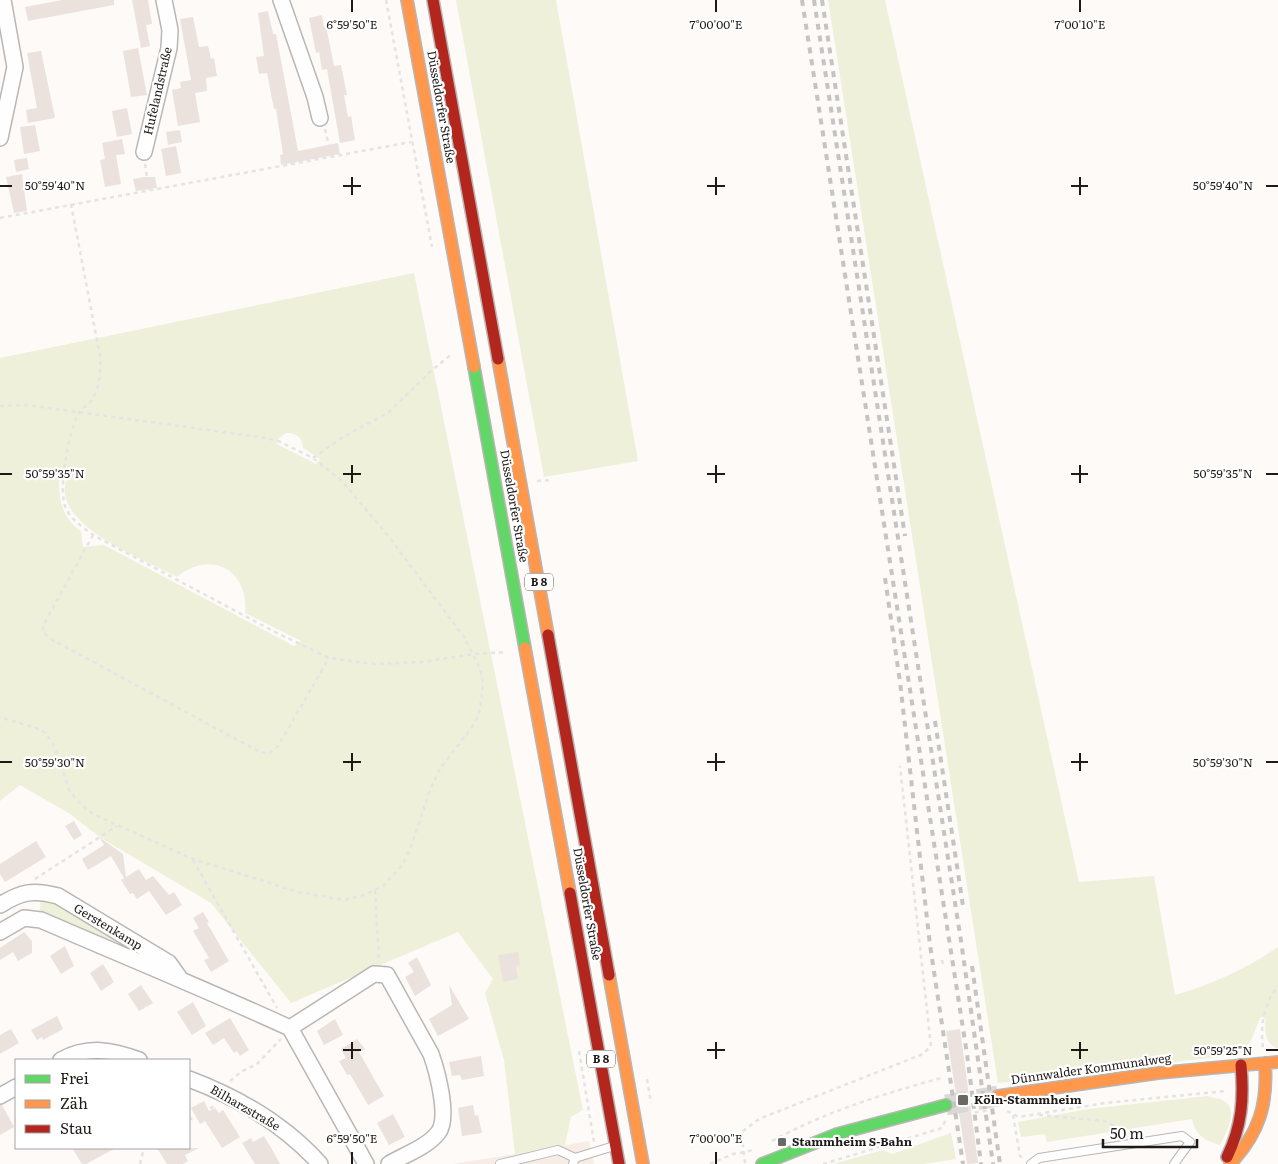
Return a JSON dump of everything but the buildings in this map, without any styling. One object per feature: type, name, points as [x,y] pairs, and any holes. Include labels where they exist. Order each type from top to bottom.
[{"type":"main road","name":"Düsseldorfer Straße","points":[[407,0],[619,1163]]},
{"type":"main road","name":"Düsseldorfer Straße","points":[[434,0],[643,1164]]},
{"type":"main road","name":"Dünnwalder Kommunalweg","points":[[998,1096],[1158,1073],[1278,1062]]},
{"type":"main road","points":[[1230,1164],[1253,1138],[1262,1118],[1268,1088],[1265,1063]]},
{"type":"main road","points":[[1222,1164],[1240,1131],[1244,1090],[1242,1065]]},
{"type":"main road","points":[[762,1164],[837,1134],[946,1105]]},
{"type":"street","points":[[0,138],[15,67],[3,0]]},
{"type":"street","name":"Hufelandstraße","points":[[144,152],[169,48],[170,30],[164,0]]},
{"type":"street","points":[[281,0],[315,97],[320,118]]},
{"type":"street","points":[[0,932],[24,918],[32,918],[29,892]]},
{"type":"street","name":"Gerstenkamp","points":[[0,905],[17,894],[29,892],[45,892],[58,896],[169,963],[179,978]]},
{"type":"street","name":"Gerstenkamp","points":[[32,918],[179,978],[290,1028]]},
{"type":"street","points":[[366,1164],[290,1028],[374,974],[387,975],[431,1054],[444,1116],[438,1133],[389,1164]]},
{"type":"street","points":[[64,1059],[83,1052],[99,1050],[114,1051],[136,1059]]},
{"type":"street","name":"Bilharzstraße","points":[[190,1079],[231,1097],[286,1132],[320,1164]]},
{"type":"street","points":[[0,1096],[15,1088]]},
{"type":"lane","points":[[1032,1163],[1039,1158],[1182,1136],[1190,1142],[1174,1164]]},
{"type":"lane","points":[[500,1164],[558,1150],[574,1161],[616,1145]]},
{"type":"path","points":[[320,118],[331,156]]},
{"type":"path","points":[[0,218],[411,142]]},
{"type":"path","points":[[144,152],[149,190]]},
{"type":"path","points":[[71,204],[100,356],[101,376],[90,402],[78,412],[62,477],[62,495],[66,508],[77,523],[92,535],[275,632],[329,658],[373,664],[422,662],[474,654],[508,652]]},
{"type":"path","points":[[313,458],[343,436],[388,413],[431,370],[454,353]]},
{"type":"path","points":[[0,406],[27,405],[266,438],[278,441],[313,458],[341,480],[386,533],[474,654],[480,668],[484,695],[477,716],[440,768],[430,790],[411,847],[401,868],[383,886],[344,900],[298,892],[193,859],[117,826],[83,806],[70,792],[52,741],[42,730],[0,717]]},
{"type":"path","points":[[92,535],[44,624],[43,632],[49,638],[258,752],[270,754],[278,746],[329,658]]},
{"type":"path","points":[[746,1164],[743,1152],[743,1131],[758,1119],[923,1054],[931,1046],[900,766]]},
{"type":"path","points":[[29,892],[36,876],[117,826]]},
{"type":"path","points":[[193,859],[290,1028],[278,1044],[256,1065],[242,1071],[216,1090]]},
{"type":"path","points":[[375,890],[379,974]]},
{"type":"path","points":[[1265,1063],[1262,1028],[1269,1000],[1278,986]]},
{"type":"path","points":[[768,1143],[867,1100],[941,1078]]},
{"type":"path","points":[[1003,1108],[1019,1117],[1105,1103],[1244,1090]]},
{"type":"path","points":[[190,1119],[231,1097]]},
{"type":"path","points":[[824,1164],[942,1128],[946,1120],[958,1115],[995,1109]]},
{"type":"path","points":[[1014,1115],[1020,1156],[1032,1163]]},
{"type":"path","points":[[1034,1115],[1110,1122],[1116,1131],[1119,1146]]},
{"type":"path","points":[[967,1127],[970,1143]]},
{"type":"path","points":[[710,1164],[760,1146]]},
{"type":"path","points":[[140,1164],[144,1149]]},
{"type":"shaded area","points":[[589,1141],[594,1164],[453,1164],[515,1154]]},
{"type":"green space","points":[[456,0],[556,0],[638,461],[544,477]]},
{"type":"green space","points":[[828,0],[885,0],[1079,882],[1154,876],[1175,995],[1229,975],[1278,947],[1278,1049],[1270,1044],[1266,1037],[1266,1019],[1261,1017],[1249,1044],[1241,1052],[1234,1055],[998,1083]]},
{"type":"green space","points":[[414,273],[583,1110],[571,1117],[565,1145],[515,1154],[504,1060],[485,993],[493,979],[458,932],[291,1003],[211,903],[101,838],[70,814],[20,785],[0,801],[0,358]],"holes":[[[286,433],[298,436],[302,441],[303,448],[320,459],[316,464],[277,444],[279,438]],[[61,471],[67,472],[65,495],[71,509],[95,533],[130,554],[177,577],[190,569],[203,565],[215,565],[225,568],[234,575],[241,585],[245,598],[245,613],[301,641],[294,646],[104,545],[83,547],[81,531],[69,520],[62,504],[59,488]]]},
{"type":"green space","points":[[41,899],[55,902],[145,954],[142,960],[44,915],[40,910]]},
{"type":"green space","points":[[1208,1096],[1221,1099],[1231,1110],[1230,1122],[1220,1145],[1210,1142],[1198,1133],[1192,1119],[1047,1142],[1045,1134],[1021,1137],[1018,1122],[1088,1109]]},
{"type":"green space","points":[[951,1133],[956,1159],[924,1164],[833,1164],[883,1150],[892,1154]]},
{"type":"tunnel","points":[[946,1105],[998,1096]]},
{"type":"railway","points":[[802,0],[967,1054],[981,1164]]},
{"type":"railway","points":[[814,0],[961,941],[993,1164]]},
{"type":"railway","points":[[822,0],[905,536]]},
{"type":"railway","points":[[885,578],[900,682],[930,945],[963,1164]]},
{"type":"railway","points":[[935,721],[963,906]]},
{"type":"railway","points":[[972,966],[1000,1164]]},
{"type":"traffic: fast","points":[[474,367],[525,648]]},
{"type":"traffic: fast","points":[[762,1164],[837,1134],[946,1105]]},
{"type":"traffic: slow","points":[[407,0],[474,367]]},
{"type":"traffic: slow","points":[[498,359],[548,635]]},
{"type":"traffic: slow","points":[[525,648],[570,893]]},
{"type":"traffic: slow","points":[[609,975],[643,1164]]},
{"type":"traffic: slow","points":[[998,1096],[1158,1073],[1278,1062]]},
{"type":"traffic: slow","points":[[1230,1164],[1248,1141],[1260,1118],[1265,1092],[1265,1063]]},
{"type":"traffic: jam","points":[[433,0],[498,359]]},
{"type":"traffic: jam","points":[[548,635],[609,975]]},
{"type":"traffic: jam","points":[[570,893],[619,1164]]},
{"type":"traffic: jam","points":[[1227,1157],[1236,1134],[1241,1112],[1241,1065]]},
{"type":"place","name":"Köln-Stammheim","points":[[963,1100]]},
{"type":"place","name":"Stammheim S-Bahn","points":[[782,1142]]}]
